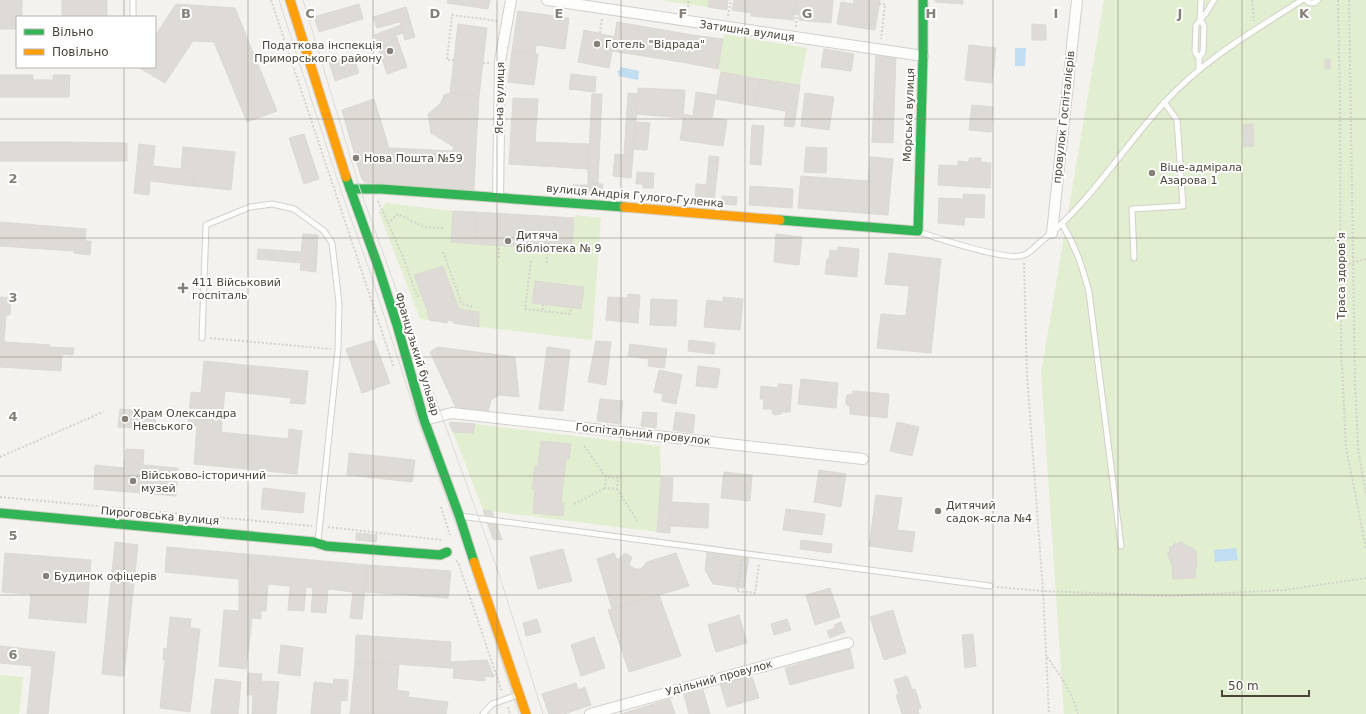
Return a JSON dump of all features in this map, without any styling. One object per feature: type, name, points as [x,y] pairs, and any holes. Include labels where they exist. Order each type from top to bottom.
[{"type":"street","name":"Французький бульвар","points":[[290,0],[350,189],[380,273],[424,420],[459,515],[465,554],[526,714]]},
{"type":"street","name":"Ясна вулиця","points":[[498,197],[500,61],[511,0]]},
{"type":"street","name":"Затишна вулиця","points":[[547,0],[923,56]]},
{"type":"street","name":"Морська вулиця","points":[[918,232],[923,56],[923,0]]},
{"type":"street","name":"провулок Госпіталієрів","points":[[1052,233],[1077,0]]},
{"type":"street","name":"вулиця Андрія Гулого-Гуленка","points":[[350,189],[381,189],[498,197],[918,232]]},
{"type":"street","name":"Госпітальний провулок","points":[[424,420],[452,413],[863,459]]},
{"type":"street","name":"Пироговська вулиця","points":[[0,513],[318,542],[327,540],[441,550],[448,557],[465,554]]},
{"type":"street","name":"Удільний провулок","points":[[590,714],[848,643]]},
{"type":"lane","points":[[133,0],[133,16]]},
{"type":"lane","points":[[1199,58],[1203,52],[1204,26],[1200,19],[1201,0]]},
{"type":"lane","points":[[1199,69],[1199,58],[1195,52],[1196,25],[1214,0]]},
{"type":"lane","points":[[918,232],[1009,257],[1024,256],[1062,224],[1164,102],[1199,69],[1302,0]]},
{"type":"lane","points":[[1306,0],[1310,3],[1314,3],[1318,0]]},
{"type":"lane","points":[[1134,258],[1132,209],[1183,206],[1177,120],[1164,102]]},
{"type":"lane","points":[[202,338],[206,225],[250,207],[272,204],[294,209],[324,231],[332,243],[339,303],[338,349],[318,542]]},
{"type":"lane","points":[[717,215],[718,204]]},
{"type":"lane","points":[[1062,224],[1073,244],[1082,267],[1089,292],[1121,546]]},
{"type":"lane","points":[[459,515],[990,586]]},
{"type":"lane","points":[[483,714],[492,704],[520,695]]},
{"type":"path","points":[[271,0],[394,368]]},
{"type":"path","points":[[687,14],[689,0]]},
{"type":"path","points":[[728,19],[730,0]]},
{"type":"path","points":[[1252,0],[1255,31]]},
{"type":"path","name":"Траса здоров’я","points":[[1338,0],[1341,348],[1346,447],[1366,549]]},
{"type":"path","points":[[1349,0],[1355,382],[1358,449],[1366,496]]},
{"type":"path","points":[[880,4],[885,4],[881,41]]},
{"type":"path","points":[[600,34],[604,9]]},
{"type":"path","points":[[796,28],[797,14]]},
{"type":"path","points":[[454,60],[447,60],[452,15],[499,21]]},
{"type":"path","points":[[418,296],[388,223],[398,214],[424,227],[444,228]]},
{"type":"path","points":[[499,248],[499,258]]},
{"type":"path","points":[[547,250],[547,262]]},
{"type":"path","points":[[443,252],[462,304],[471,306],[471,308]]},
{"type":"path","points":[[1024,256],[1027,375],[1043,591],[1049,714]]},
{"type":"path","points":[[1341,266],[1366,259]]},
{"type":"path","points":[[531,261],[525,309],[570,314],[571,307]]},
{"type":"path","points":[[543,304],[543,310]]},
{"type":"path","points":[[202,338],[338,349]]},
{"type":"path","points":[[0,457],[103,412]]},
{"type":"path","points":[[584,446],[606,477],[605,488]]},
{"type":"path","points":[[606,477],[618,478],[617,489],[638,522]]},
{"type":"path","points":[[574,504],[605,488],[617,489]]},
{"type":"path","points":[[0,497],[319,526],[444,540]]},
{"type":"path","points":[[440,504],[452,541]]},
{"type":"path","points":[[742,553],[737,591],[755,593],[760,555]]},
{"type":"path","points":[[448,557],[458,562],[505,700]]},
{"type":"path","points":[[990,586],[1043,591],[1170,596],[1285,590],[1366,578]]},
{"type":"path","points":[[1046,656],[1065,682],[1078,714]]},
{"type":"green space","points":[[664,0],[709,0],[708,7]]},
{"type":"green space","points":[[1104,0],[1366,0],[1366,714],[1064,714],[1041,373]]},
{"type":"green space","points":[[724,34],[807,48],[800,85],[721,72],[718,69]]},
{"type":"green space","points":[[386,203],[453,211],[452,242],[572,250],[575,215],[601,218],[592,340],[479,327],[479,312],[459,309],[443,266],[414,275],[429,320],[420,319],[379,212]]},
{"type":"green space","points":[[475,424],[660,446],[661,477],[657,532],[483,510],[453,432],[472,433]]},
{"type":"green space","points":[[0,675],[23,677],[19,714],[0,714]]},
{"type":"water","points":[[1015,48],[1026,48],[1025,66],[1015,66]]},
{"type":"water","points":[[621,67],[639,71],[638,80],[619,76],[617,71],[620,70]]},
{"type":"water","points":[[1236,548],[1238,560],[1215,562],[1214,550]]},
{"type":"building","points":[[0,0],[22,0],[22,16],[16,16],[16,29],[0,29]]},
{"type":"building","points":[[62,0],[107,0],[107,16],[62,16]]},
{"type":"building","points":[[448,0],[490,0],[488,9],[447,3]]},
{"type":"building","points":[[709,0],[728,0],[727,10],[708,7]]},
{"type":"building","points":[[734,0],[753,0],[751,13],[732,10]]},
{"type":"building","points":[[753,0],[796,0],[794,20],[751,16]]},
{"type":"building","points":[[796,0],[833,0],[831,23],[799,20],[799,14],[794,14]]},
{"type":"building","points":[[854,0],[880,0],[875,30],[837,24],[841,2],[853,4]]},
{"type":"building","points":[[935,0],[963,0],[963,4],[935,2]]},
{"type":"building","points":[[176,4],[235,8],[277,111],[247,122],[214,42],[193,41],[165,83],[140,68],[156,68],[156,34]]},
{"type":"building","points":[[359,4],[363,19],[319,32],[314,17]]},
{"type":"building","points":[[406,7],[415,37],[405,40],[400,22],[377,28],[373,17]]},
{"type":"building","points":[[518,11],[569,18],[565,49],[536,45],[535,54],[512,51]]},
{"type":"building","points":[[617,22],[692,35],[687,63],[612,51]]},
{"type":"building","points":[[458,24],[487,28],[479,96],[450,93]]},
{"type":"building","points":[[1032,24],[1046,25],[1046,40],[1032,40]]},
{"type":"building","name":"Податкова інспекція Приморського району","points":[[401,25],[403,33],[396,35],[407,67],[387,74],[374,35]]},
{"type":"building","name":"Готель \"Відрада\"","points":[[584,30],[615,37],[609,68],[578,62]]},
{"type":"building","points":[[692,35],[723,39],[718,69],[687,63]]},
{"type":"building","points":[[969,45],[996,48],[992,83],[965,80]]},
{"type":"building","points":[[824,49],[854,54],[851,71],[821,67]]},
{"type":"building","points":[[512,51],[538,54],[534,85],[508,82]]},
{"type":"building","name":"Податкова інспекція Приморського району","points":[[353,54],[359,73],[335,81],[329,62]]},
{"type":"building","points":[[876,54],[896,55],[893,143],[872,142]]},
{"type":"building","points":[[1325,59],[1330,59],[1330,69],[1325,69]]},
{"type":"building","points":[[721,72],[760,79],[755,106],[716,99]]},
{"type":"building","points":[[571,74],[596,77],[595,92],[569,89]]},
{"type":"building","points":[[0,75],[16,75],[16,97],[0,97]]},
{"type":"building","points":[[16,75],[33,75],[33,80],[53,80],[53,75],[70,75],[69,97],[16,97]]},
{"type":"building","points":[[760,79],[800,85],[794,127],[784,126],[786,111],[755,106]]},
{"type":"building","points":[[638,88],[685,90],[683,118],[637,114]]},
{"type":"building","points":[[696,92],[716,95],[712,118],[727,120],[723,146],[680,140],[684,114],[693,116]]},
{"type":"building","points":[[450,93],[479,96],[476,147],[454,147],[431,133],[428,114],[441,103],[444,95]]},
{"type":"building","points":[[628,93],[638,94],[633,156],[624,155]]},
{"type":"building","points":[[805,93],[834,97],[829,130],[801,126]]},
{"type":"building","points":[[592,94],[602,94],[598,184],[588,183]]},
{"type":"building","points":[[513,98],[538,99],[535,142],[589,144],[588,169],[509,164]]},
{"type":"building","points":[[374,99],[389,148],[452,151],[454,147],[476,147],[474,191],[364,182],[361,177],[342,110]]},
{"type":"building","points":[[972,105],[993,107],[991,132],[969,130]]},
{"type":"building","points":[[636,122],[650,123],[647,150],[633,149]]},
{"type":"building","points":[[1253,124],[1254,146],[1244,147],[1243,125]]},
{"type":"building","points":[[752,125],[764,126],[761,165],[750,164]]},
{"type":"building","points":[[304,134],[319,179],[304,184],[289,138]]},
{"type":"building","points":[[0,142],[63,142],[63,161],[0,161]]},
{"type":"building","points":[[63,142],[71,142],[71,161],[63,161]]},
{"type":"building","points":[[71,142],[127,143],[127,161],[71,161]]},
{"type":"building","points":[[139,144],[155,146],[153,166],[181,169],[181,171],[195,173],[193,186],[150,181],[149,195],[134,193]]},
{"type":"building","points":[[183,147],[235,152],[231,190],[193,186],[195,173],[181,171]]},
{"type":"building","points":[[806,147],[827,148],[826,173],[804,172]]},
{"type":"building","points":[[615,154],[633,156],[631,178],[613,176]]},
{"type":"building","points":[[709,156],[719,157],[715,193],[706,193]]},
{"type":"building","points":[[870,157],[893,159],[888,215],[798,208],[801,176],[868,181]]},
{"type":"building","points":[[969,158],[981,158],[981,162],[991,163],[990,188],[938,185],[939,165],[958,166],[958,161],[969,162]]},
{"type":"building","points":[[637,172],[654,173],[653,188],[643,188],[643,184],[636,184]]},
{"type":"building","points":[[588,183],[602,184],[604,194],[589,194]]},
{"type":"building","points":[[696,184],[707,185],[705,203],[695,202]]},
{"type":"building","points":[[573,185],[589,185],[589,194],[572,193]]},
{"type":"building","points":[[750,186],[793,189],[792,208],[749,205]]},
{"type":"building","points":[[706,193],[715,193],[714,199],[722,200],[722,196],[737,197],[736,205],[705,203]]},
{"type":"building","points":[[963,194],[985,195],[984,218],[965,217],[964,225],[938,223],[939,198],[963,199]]},
{"type":"building","points":[[453,211],[476,212],[475,244],[451,242]]},
{"type":"building","points":[[476,212],[526,215],[523,247],[475,244]]},
{"type":"building","points":[[526,215],[574,218],[572,250],[523,247]]},
{"type":"building","points":[[0,222],[86,229],[85,241],[91,241],[90,255],[74,253],[74,251],[0,246]]},
{"type":"building","points":[[303,234],[318,235],[316,272],[300,270],[301,263],[257,259],[258,249],[301,252]]},
{"type":"building","points":[[776,234],[802,237],[799,265],[774,262]]},
{"type":"building","points":[[838,247],[859,249],[857,277],[825,274],[830,250],[837,251]]},
{"type":"building","points":[[889,253],[941,259],[931,353],[877,348],[881,314],[906,316],[909,286],[885,284]]},
{"type":"building","points":[[443,266],[459,309],[479,312],[479,327],[453,323],[453,321],[448,320],[447,323],[429,320],[427,310],[414,275]]},
{"type":"building","points":[[535,281],[584,287],[581,309],[532,303]]},
{"type":"building","points":[[628,294],[640,295],[638,323],[606,320],[608,297],[627,298]]},
{"type":"building","points":[[0,297],[11,298],[10,315],[6,315],[4,342],[74,348],[73,355],[62,354],[61,371],[0,367]]},
{"type":"building","points":[[723,297],[743,299],[740,330],[704,327],[707,300],[723,302]]},
{"type":"building","points":[[651,299],[677,300],[676,326],[650,325]]},
{"type":"building","points":[[374,340],[390,383],[362,393],[346,349]]},
{"type":"building","points":[[689,340],[715,343],[714,354],[688,351]]},
{"type":"building","points":[[596,341],[611,342],[606,385],[588,382]]},
{"type":"building","points":[[630,344],[667,349],[664,368],[648,366],[649,359],[628,356]]},
{"type":"building","points":[[438,347],[515,357],[519,397],[499,395],[491,400],[487,415],[457,410],[430,352]]},
{"type":"building","points":[[547,347],[570,350],[563,411],[539,409]]},
{"type":"building","points":[[204,361],[308,371],[305,404],[290,403],[291,398],[225,391],[221,432],[288,439],[289,429],[302,431],[297,474],[194,464],[197,426],[188,425],[191,392],[201,393]]},
{"type":"building","points":[[698,366],[720,369],[717,388],[696,386]]},
{"type":"building","points":[[659,370],[682,375],[676,404],[662,401],[663,394],[654,392]]},
{"type":"building","points":[[801,379],[838,383],[836,408],[798,404]]},
{"type":"building","points":[[778,384],[792,385],[790,412],[783,412],[775,415],[772,413],[772,409],[763,409],[764,399],[760,399],[761,386],[778,388]]},
{"type":"building","points":[[853,391],[889,394],[887,418],[850,414],[850,407],[846,404],[846,399],[847,395],[853,394]]},
{"type":"building","points":[[600,399],[623,401],[620,424],[597,421]]},
{"type":"building","points":[[120,409],[156,412],[155,429],[118,427]]},
{"type":"building","points":[[643,412],[657,413],[656,428],[641,426]]},
{"type":"building","points":[[676,412],[695,415],[693,433],[673,430]]},
{"type":"building","points":[[897,422],[919,427],[912,456],[890,451]]},
{"type":"building","points":[[449,423],[475,424],[473,433],[453,432]]},
{"type":"building","points":[[541,441],[571,444],[569,459],[566,459],[561,503],[564,503],[563,516],[533,513],[535,489],[532,489],[535,466],[538,466]]},
{"type":"building","points":[[126,449],[144,450],[143,465],[178,468],[176,496],[94,489],[95,465],[124,468]]},
{"type":"building","points":[[349,453],[415,460],[412,482],[347,475]]},
{"type":"building","points":[[819,470],[846,474],[841,507],[814,502]]},
{"type":"building","points":[[724,472],[752,475],[750,501],[721,498]]},
{"type":"building","points":[[661,477],[673,478],[670,533],[657,532]]},
{"type":"building","points":[[263,488],[305,493],[303,513],[261,509]]},
{"type":"building","points":[[876,495],[902,498],[897,530],[915,532],[912,552],[869,546]]},
{"type":"building","points":[[672,502],[709,504],[708,528],[670,526]]},
{"type":"building","points":[[786,509],[825,514],[822,535],[783,530]]},
{"type":"building","points":[[483,510],[492,511],[502,540],[493,539]]},
{"type":"building","points":[[356,533],[377,535],[376,542],[356,540]]},
{"type":"building","points":[[801,540],[832,544],[831,553],[800,549]]},
{"type":"building","points":[[1182,541],[1186,546],[1193,548],[1196,551],[1196,578],[1173,579],[1172,565],[1167,553],[1170,551],[1169,548]]},
{"type":"building","points":[[115,542],[138,545],[124,676],[102,674]]},
{"type":"building","points":[[167,547],[257,555],[252,618],[239,611],[239,579],[165,572]]},
{"type":"building","points":[[563,549],[572,581],[538,589],[530,557]]},
{"type":"building","points":[[707,551],[749,556],[744,588],[713,584],[705,570]]},
{"type":"building","name":"Будинок офіцерів","points":[[5,553],[91,560],[86,623],[29,618],[31,594],[2,592]]},
{"type":"building","points":[[614,553],[617,560],[625,553],[632,557],[629,565],[635,569],[641,569],[647,562],[676,553],[689,586],[612,609],[597,559]]},
{"type":"building","points":[[257,555],[367,565],[362,619],[350,618],[353,592],[328,589],[326,613],[311,612],[313,588],[306,587],[304,611],[288,610],[290,586],[268,584],[266,611],[261,611],[261,619],[252,618]]},
{"type":"building","points":[[367,565],[451,571],[448,598],[365,592]]},
{"type":"building","points":[[830,588],[840,617],[815,625],[806,595]]},
{"type":"building","points":[[659,595],[681,656],[629,672],[608,610]]},
{"type":"building","points":[[224,610],[239,611],[252,618],[246,669],[219,666]]},
{"type":"building","points":[[893,610],[906,653],[884,660],[870,617]]},
{"type":"building","points":[[739,615],[747,643],[716,652],[708,625]]},
{"type":"building","points":[[170,617],[191,619],[190,628],[200,629],[190,712],[160,708],[165,660],[163,660],[164,648],[167,649]]},
{"type":"building","points":[[537,619],[541,632],[526,636],[523,623]]},
{"type":"building","points":[[787,619],[791,630],[774,635],[771,624]]},
{"type":"building","points":[[841,622],[845,632],[830,638],[827,631],[835,628],[834,625]]},
{"type":"building","points":[[973,634],[976,666],[965,668],[962,635]]},
{"type":"building","points":[[356,635],[451,642],[450,668],[355,661]]},
{"type":"building","points":[[594,637],[605,668],[581,676],[571,645]]},
{"type":"building","points":[[281,645],[303,648],[300,676],[278,673]]},
{"type":"building","points":[[0,646],[55,652],[48,714],[27,714],[32,666],[0,663]]},
{"type":"building","points":[[850,649],[854,668],[834,673],[828,655]]},
{"type":"building","points":[[828,655],[834,673],[790,685],[785,668]]},
{"type":"building","points":[[487,660],[494,677],[485,676],[485,681],[453,678],[454,668],[450,668],[450,662]]},
{"type":"building","points":[[355,661],[399,664],[397,690],[409,692],[408,697],[448,702],[446,714],[350,714]]},
{"type":"building","points":[[248,673],[262,674],[261,681],[279,682],[276,714],[252,714],[253,695],[247,695]]},
{"type":"building","points":[[751,674],[759,698],[727,707],[720,684]]},
{"type":"building","points":[[907,676],[912,690],[915,689],[921,708],[918,709],[919,714],[902,714],[896,695],[899,694],[894,680]]},
{"type":"building","points":[[215,679],[241,682],[238,714],[211,714]]},
{"type":"building","points":[[334,679],[348,680],[347,701],[341,700],[340,714],[311,714],[314,682],[333,684]]},
{"type":"building","points":[[576,683],[578,690],[585,687],[591,705],[564,714],[549,714],[542,694]]},
{"type":"building","points":[[703,690],[710,714],[689,714],[684,695]]},
{"type":"building","points":[[670,699],[675,714],[643,714],[641,708]]},
{"type":"building","points":[[641,708],[643,714],[621,714]]},
{"type":"tram line","points":[[279,0],[418,421],[458,530],[519,714]]},
{"type":"tram line","points":[[303,0],[360,189],[499,574],[543,714]]},
{"type":"traffic: fast","points":[[780,220],[918,231],[923,56],[923,0]]},
{"type":"traffic: fast","points":[[346,177],[378,266],[397,325],[424,420],[459,515],[474,562]]},
{"type":"traffic: fast","points":[[350,189],[381,189],[624,207]]},
{"type":"traffic: fast","points":[[0,513],[314,542],[326,546],[440,555],[447,552]]},
{"type":"traffic: slow","points":[[290,0],[346,177]]},
{"type":"traffic: slow","points":[[624,207],[780,220]]},
{"type":"traffic: slow","points":[[474,562],[526,714]]},
{"type":"place","name":"Готель \"Відрада\"","points":[[597,44]]},
{"type":"place","name":"Податкова інспекція Приморського району","points":[[390,51]]},
{"type":"place","name":"Нова Пошта №59","points":[[356,158]]},
{"type":"place","name":"Віце-адмірала Азарова 1","points":[[1152,173]]},
{"type":"place","name":"Дитяча бібліотека № 9","points":[[508,241]]},
{"type":"place","name":"411 Військовий госпіталь","points":[[183,288]]},
{"type":"place","name":"Храм Олександра Невського","points":[[125,419]]},
{"type":"place","name":"Військово-історичний музей","points":[[133,481]]},
{"type":"place","name":"Дитячий садок-ясла №4","points":[[938,511]]},
{"type":"place","name":"Будинок офіцерів","points":[[46,576]]}]
